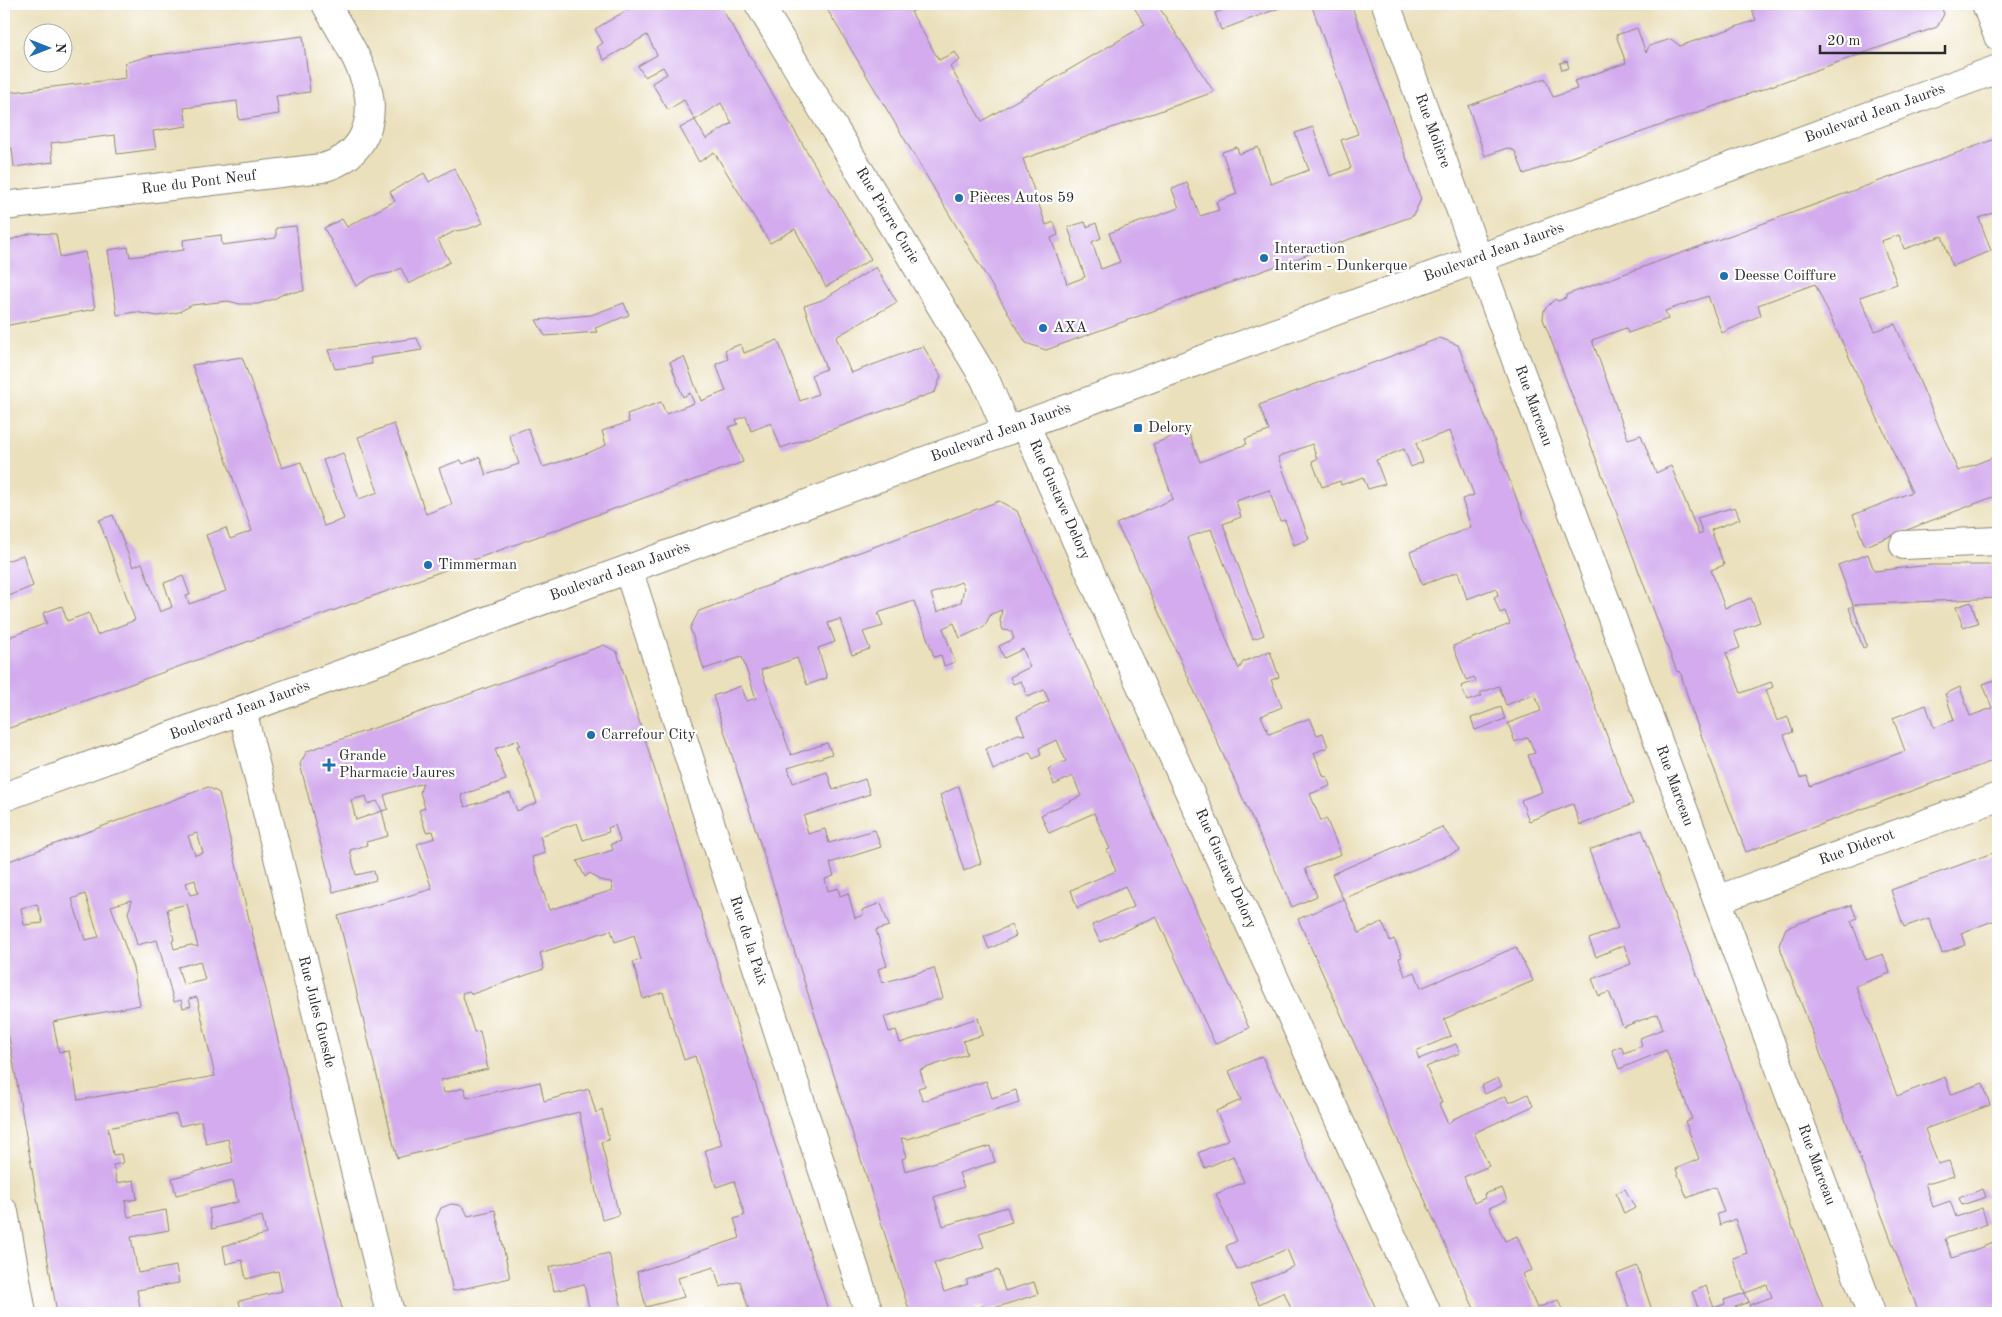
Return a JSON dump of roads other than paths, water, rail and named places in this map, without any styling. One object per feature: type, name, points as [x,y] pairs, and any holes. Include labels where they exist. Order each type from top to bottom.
[{"type":"street","name":"Rue du Pont Neuf","points":[[4,206],[334,165],[357,148],[365,134],[370,119],[371,104],[364,76],[326,4]]},
{"type":"street","name":"Rue Pierre Curie","points":[[759,4],[985,379],[1016,427]]},
{"type":"street","name":"Rue Molière","points":[[1386,4],[1478,258]]},
{"type":"street","points":[[1986,4],[1998,36]]},
{"type":"street","name":"Boulevard Jean Jaurès","points":[[4,797],[1998,70]]},
{"type":"street","name":"Rue Marceau","points":[[1478,258],[1871,1313]]},
{"type":"street","name":"Rue Gustave Delory","points":[[1016,427],[1116,631],[1427,1313]]},
{"type":"street","points":[[1904,545],[1998,541]]},
{"type":"street","name":"Rue de la Paix","points":[[628,569],[869,1313]]},
{"type":"street","name":"Rue Jules Guesde","points":[[242,710],[390,1313]]},
{"type":"street","name":"Rue Diderot","points":[[1717,900],[1998,797]]},
{"type":"street","points":[[4,1212],[22,1313]]},
{"type":"place","name":"Pièces Autos 59","points":[[959,198]]},
{"type":"place","name":"Interaction Interim - Dunkerque","points":[[1264,258]]},
{"type":"place","name":"Deesse Coiffure","points":[[1724,276]]},
{"type":"place","name":"AXA","points":[[1043,328]]},
{"type":"place","name":"Delory","points":[[1138,428]]},
{"type":"place","name":"Timmerman","points":[[428,565]]},
{"type":"place","name":"Carrefour City","points":[[591,735]]},
{"type":"place","name":"Grande Pharmacie Jaures","points":[[329,765]]}]
